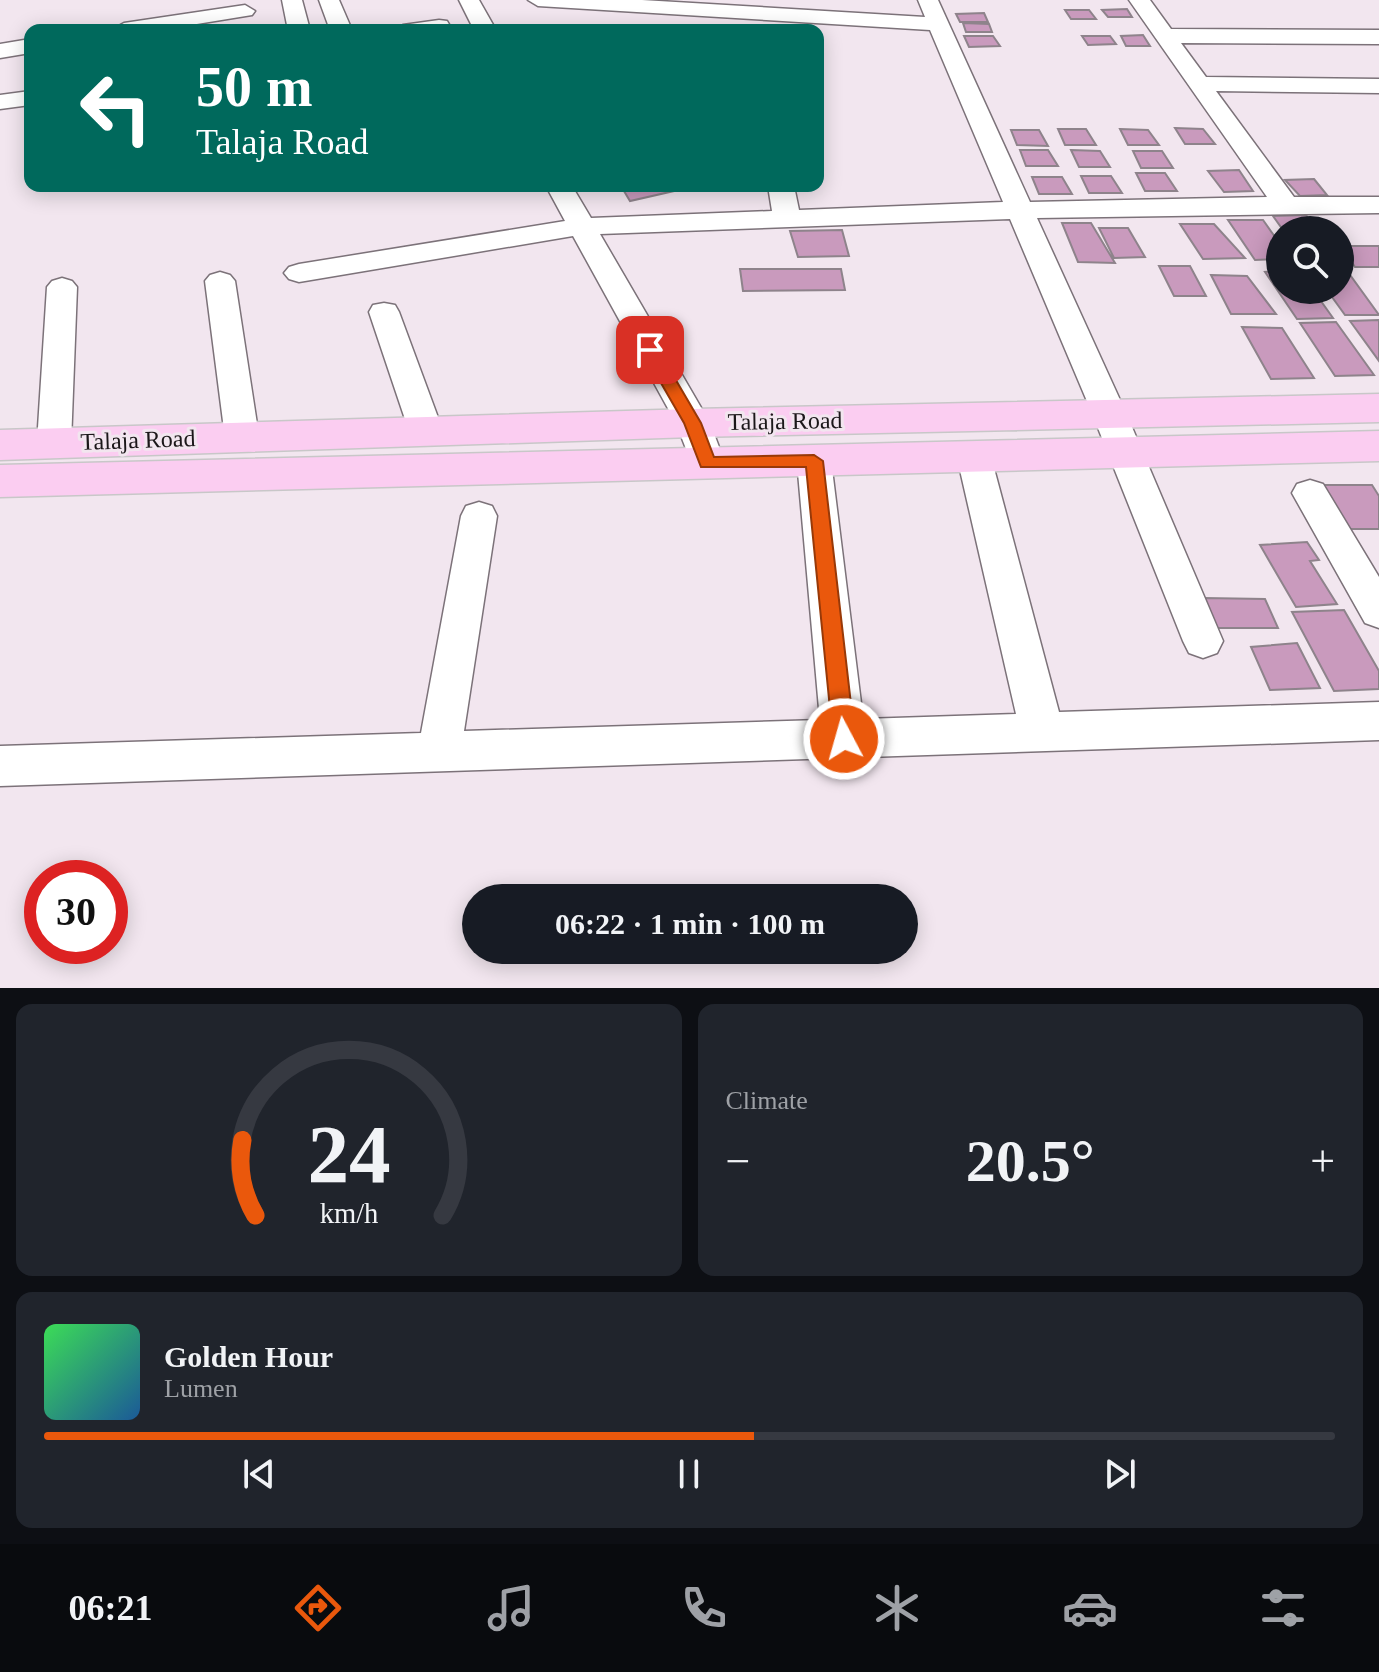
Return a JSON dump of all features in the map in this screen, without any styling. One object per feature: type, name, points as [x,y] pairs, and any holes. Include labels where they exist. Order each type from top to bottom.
[{"type":"main road","name":"Talaja Road","points":[[0,445],[693,423],[1379,408]]},
{"type":"main road","name":"Talaja Road","points":[[0,481],[1379,446]]},
{"type":"street","points":[[292,0],[298,24]]},
{"type":"street","points":[[329,0],[339,24]]},
{"type":"street","points":[[469,0],[482,24]]},
{"type":"street","points":[[538,0],[761,14],[933,12],[1109,413],[1203,641]]},
{"type":"street","points":[[1139,0],[1286,205]]},
{"type":"street","points":[[124,22],[244,10]]},
{"type":"street","points":[[1165,36],[1379,37]]},
{"type":"street","points":[[0,51],[24,47]]},
{"type":"street","points":[[1199,84],[1379,86]]},
{"type":"street","points":[[0,102],[24,99]]},
{"type":"street","points":[[562,192],[579,227],[693,423],[707,463]]},
{"type":"street","points":[[782,192],[787,219]]},
{"type":"street","points":[[299,273],[579,227],[1020,210],[1379,205]]},
{"type":"street","points":[[220,281],[242,437]]},
{"type":"street","points":[[54,443],[62,287]]},
{"type":"street","points":[[384,312],[426,431]]},
{"type":"street","points":[[974,457],[1042,732]]},
{"type":"street","points":[[814,461],[844,739]]},
{"type":"street","points":[[1310,493],[1379,612]]},
{"type":"street","points":[[439,752],[479,516]]},
{"type":"street","points":[[0,766],[1379,721]]},
{"type":"building","points":[[1127,9],[1132,17],[1108,17],[1102,10]]},
{"type":"building","points":[[1065,10],[1089,10],[1096,19],[1071,19]]},
{"type":"building","points":[[984,13],[988,22],[960,22],[956,14]]},
{"type":"building","points":[[963,23],[989,24],[992,32],[966,32]]},
{"type":"building","points":[[1143,35],[1150,46],[1126,46],[1121,36]]},
{"type":"building","points":[[964,36],[993,36],[1000,46],[969,47]]},
{"type":"building","points":[[1082,36],[1110,36],[1116,44],[1088,45]]},
{"type":"building","points":[[1175,128],[1203,129],[1215,144],[1185,144]]},
{"type":"building","points":[[1058,129],[1086,129],[1096,145],[1065,145]]},
{"type":"building","points":[[1120,129],[1148,130],[1159,145],[1128,145]]},
{"type":"building","points":[[1011,130],[1039,130],[1048,146],[1017,145]]},
{"type":"building","points":[[1020,150],[1048,150],[1058,166],[1026,166]]},
{"type":"building","points":[[1071,150],[1100,151],[1110,167],[1079,167]]},
{"type":"building","points":[[1133,151],[1162,151],[1173,168],[1141,168]]},
{"type":"building","points":[[1239,170],[1253,191],[1224,192],[1208,171]]},
{"type":"building","points":[[1136,173],[1165,173],[1177,191],[1145,191]]},
{"type":"building","points":[[1081,176],[1111,176],[1122,193],[1089,193]]},
{"type":"building","points":[[1032,177],[1062,177],[1072,194],[1039,194]]},
{"type":"building","points":[[1314,179],[1327,195],[1300,196],[1285,180]]},
{"type":"building","points":[[625,192],[670,192],[630,201]]},
{"type":"building","points":[[1228,220],[1263,220],[1266,224],[1266,260],[1255,260]]},
{"type":"building","points":[[1062,223],[1091,223],[1115,263],[1078,262]]},
{"type":"building","points":[[1180,224],[1214,224],[1245,258],[1203,259]]},
{"type":"building","points":[[1099,228],[1128,228],[1145,257],[1114,258]]},
{"type":"building","points":[[842,230],[849,256],[798,257],[790,231]]},
{"type":"building","points":[[1354,246],[1379,246],[1379,267],[1355,267]]},
{"type":"building","points":[[1159,266],[1190,266],[1206,296],[1174,296]]},
{"type":"building","points":[[740,269],[841,269],[845,290],[743,291]]},
{"type":"building","points":[[1211,275],[1247,276],[1276,314],[1231,314]]},
{"type":"building","points":[[1354,280],[1379,315],[1345,315],[1337,304],[1354,304]]},
{"type":"building","points":[[1287,304],[1323,304],[1333,318],[1297,319]]},
{"type":"building","points":[[1379,320],[1379,361],[1350,321]]},
{"type":"building","points":[[1336,322],[1374,375],[1335,376],[1300,323]]},
{"type":"building","points":[[1242,327],[1282,328],[1314,378],[1271,379]]},
{"type":"building","points":[[1322,485],[1372,485],[1379,496],[1379,529],[1347,529]]},
{"type":"building","points":[[1307,542],[1319,560],[1310,561],[1337,604],[1296,607],[1260,545]]},
{"type":"building","points":[[1204,598],[1265,599],[1278,628],[1216,628]]},
{"type":"building","points":[[1344,610],[1379,671],[1379,689],[1334,691],[1292,612]]},
{"type":"building","points":[[1297,643],[1320,688],[1270,690],[1251,647]]},
{"type":"route","points":[[650,350],[693,423],[707,463],[814,461],[844,739]]}]
